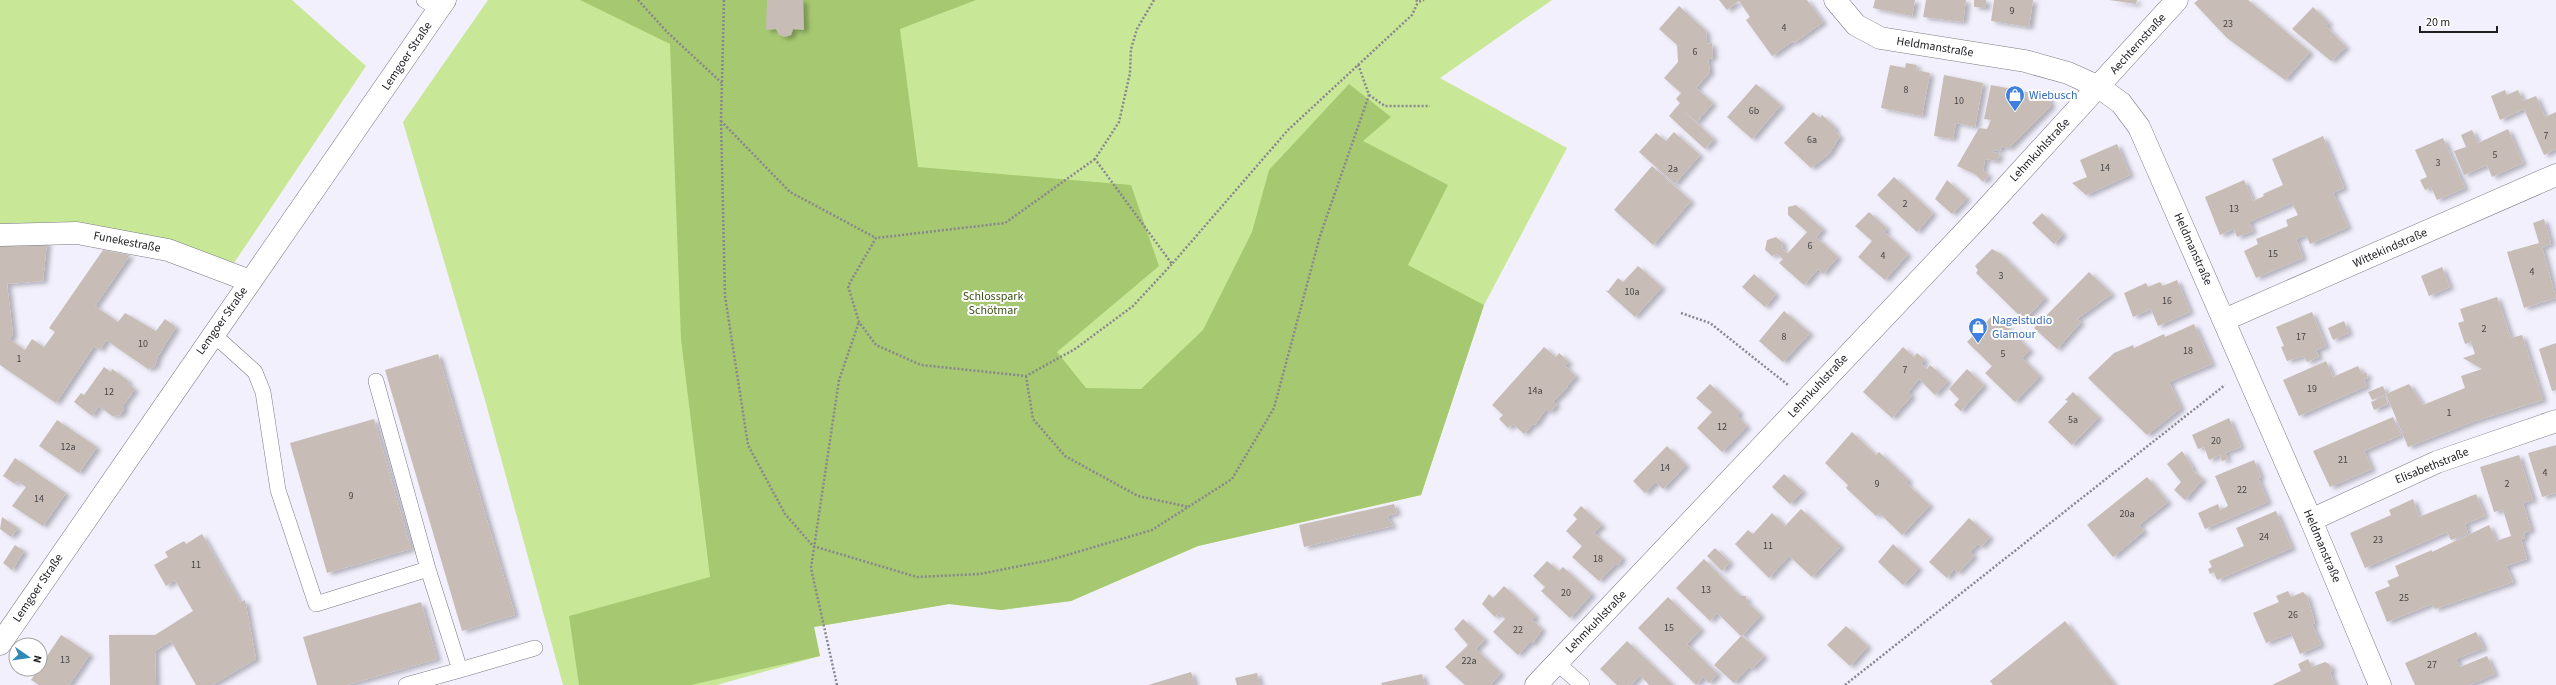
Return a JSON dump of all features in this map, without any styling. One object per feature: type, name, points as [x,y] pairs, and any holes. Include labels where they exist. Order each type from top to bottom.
[{"type":"street","name":"Heldmanstraße","points":[[1835,0],[1856,25],[1880,38],[2025,61],[2068,73],[2099,87],[2121,103],[2139,127],[2246,369],[2380,685]]},
{"type":"street","name":"Aechternstraße","points":[[2099,87],[2177,0]]},
{"type":"street","name":"Lemgoer Straße","points":[[0,644],[250,281],[436,3]]},
{"type":"street","name":"Lehmkuhlstraße","points":[[1536,685],[2099,87]]},
{"type":"street","name":"Wittekindstraße","points":[[2224,320],[2556,175]]},
{"type":"street","name":"Funekestraße","points":[[0,235],[77,233],[168,250],[250,281]]},
{"type":"street","name":"Elisabethstraße","points":[[2311,520],[2437,462],[2556,421]]},
{"type":"lane","points":[[213,334],[255,372],[263,392],[278,490],[316,604],[428,569]]},
{"type":"lane","points":[[376,381],[428,569],[460,670]]},
{"type":"lane","points":[[406,685],[535,648]]},
{"type":"lane","points":[[1557,663],[1582,685]]},
{"type":"path","points":[[638,0],[668,32],[723,84]]},
{"type":"path","points":[[724,0],[721,121],[725,296],[748,445],[786,514],[813,546],[917,577],[980,574],[1050,560],[1152,530],[1232,479],[1274,408],[1320,236],[1369,95]]},
{"type":"path","points":[[721,121],[790,192],[876,238],[1005,223],[1095,159],[1119,122],[1130,73],[1131,49],[1137,29],[1154,0]]},
{"type":"path","points":[[876,238],[848,286],[859,322],[876,345],[920,365],[1026,376],[1075,349],[1134,306],[1288,130],[1412,15],[1417,1],[1424,0]]},
{"type":"path","points":[[1358,64],[1369,95],[1385,106],[1430,106]]},
{"type":"path","points":[[1095,159],[1172,264]]},
{"type":"path","points":[[1681,313],[1710,323],[1805,399]]},
{"type":"path","points":[[837,685],[811,568],[813,546],[839,380],[859,322]]},
{"type":"path","points":[[1845,685],[2246,369]]},
{"type":"path","points":[[1026,376],[1033,419],[1065,456],[1138,496],[1188,507]]},
{"type":"green space","points":[[0,0],[292,0],[366,66],[234,263],[171,243],[0,224]]},
{"type":"green space","name":"Schlosspark Schötmar","points":[[488,0],[1552,0],[1440,78],[1567,148],[1484,305],[1421,495],[1198,546],[1071,601],[1001,610],[949,604],[814,627],[820,656],[717,685],[563,685],[485,400],[403,122]]},
{"type":"green space","name":"Schlosspark Schötmar","points":[[580,0],[976,0],[900,29],[918,167],[1131,185],[1159,266],[1057,352],[1086,388],[1141,389],[1203,330],[1252,232],[1269,170],[1349,84],[1391,117],[1363,141],[1448,185],[1408,265],[1484,305],[1421,495],[1198,546],[1071,601],[1001,610],[949,604],[814,627],[820,656],[691,685],[579,685],[569,616],[710,577],[681,339],[670,44]]},
{"type":"building","points":[[767,0],[803,0],[804,30],[793,29],[791,35],[785,37],[779,35],[776,29],[766,30]]},
{"type":"building","points":[[1719,0],[1807,0],[1823,22],[1794,43],[1793,41],[1772,56],[1746,20],[1750,17],[1739,1],[1727,10]]},
{"type":"building","points":[[1875,0],[1915,0],[1912,16],[1873,8]]},
{"type":"building","points":[[1926,0],[1966,0],[1963,22],[1923,17]]},
{"type":"building","points":[[1974,0],[1986,0],[1986,8],[1974,7]]},
{"type":"building","points":[[1994,0],[2033,0],[2029,27],[1991,21]]},
{"type":"building","points":[[2109,0],[2137,0],[2136,4]]},
{"type":"building","points":[[2198,0],[2248,0],[2310,52],[2285,80],[2227,38],[2194,3]]},
{"type":"building","points":[[1679,6],[1706,31],[1707,44],[1712,43],[1713,58],[1708,59],[1710,72],[1696,88],[1713,103],[1697,122],[1681,109],[1714,139],[1705,149],[1669,116],[1680,103],[1676,99],[1681,93],[1664,78],[1678,62],[1677,45],[1659,29]]},
{"type":"building","points":[[2313,7],[2329,23],[2326,26],[2346,47],[2331,61],[2292,29]]},
{"type":"building","points":[[1906,63],[1917,65],[1916,70],[1930,73],[1922,116],[1881,108],[1890,65],[1905,68]]},
{"type":"building","points":[[1944,75],[1983,83],[1975,127],[1956,123],[1953,139],[1934,136]]},
{"type":"building","points":[[1756,84],[1781,105],[1752,139],[1727,117]]},
{"type":"building","points":[[1991,85],[2048,96],[2051,106],[2009,148],[2002,146],[2000,151],[1994,150],[1993,152],[2000,154],[1997,161],[1985,159],[1983,171],[1989,175],[1983,182],[1975,174],[1957,166],[1979,128],[1987,129],[1991,120],[1984,119]]},
{"type":"building","points":[[2505,90],[2507,95],[2518,90],[2523,101],[2536,96],[2545,117],[2556,112],[2556,149],[2544,155],[2524,109],[2500,120],[2491,96]]},
{"type":"building","points":[[1813,112],[1820,118],[1822,115],[1836,128],[1834,131],[1840,136],[1829,154],[1811,168],[1784,143]]},
{"type":"building","points":[[2508,129],[2523,163],[2492,177],[2487,165],[2464,175],[2454,151],[2466,147],[2461,135],[2472,130],[2478,143]]},
{"type":"building","points":[[1674,132],[1700,155],[1675,184],[1639,152],[1656,133],[1666,141]]},
{"type":"building","points":[[2323,136],[2344,188],[2333,193],[2348,227],[2310,244],[2306,235],[2296,239],[2303,258],[2256,278],[2244,251],[2258,244],[2256,239],[2288,226],[2286,220],[2298,215],[2292,203],[2249,222],[2253,231],[2237,237],[2234,229],[2220,235],[2205,197],[2244,180],[2253,201],[2264,196],[2263,194],[2283,185],[2272,159]]},
{"type":"building","points":[[2443,138],[2465,188],[2437,200],[2431,187],[2425,190],[2420,180],[2427,177],[2415,150]]},
{"type":"building","points":[[2117,144],[2130,175],[2086,195],[2072,183],[2087,177],[2080,160]]},
{"type":"building","points":[[1652,166],[1691,201],[1653,245],[1614,210]]},
{"type":"building","points":[[1894,177],[1933,213],[1917,232],[1877,195]]},
{"type":"building","points":[[1947,180],[1967,198],[1952,214],[1935,199]]},
{"type":"building","points":[[1796,205],[1823,229],[1816,237],[1838,257],[1823,274],[1818,269],[1804,285],[1779,263],[1783,259],[1777,254],[1772,256],[1765,250],[1767,240],[1776,237],[1783,243],[1782,249],[1788,253],[1807,232],[1788,215],[1788,207]]},
{"type":"building","points":[[1869,212],[1887,228],[1884,232],[1908,254],[1885,280],[1858,257],[1872,241],[1855,226]]},
{"type":"building","points":[[2042,213],[2063,234],[2054,244],[2032,223]]},
{"type":"building","points":[[2544,219],[2551,244],[2542,247],[2556,298],[2524,308],[2507,252],[2539,243],[2533,223]]},
{"type":"building","points":[[0,240],[47,242],[43,281],[7,284],[13,335],[9,339],[25,350],[32,339],[44,347],[55,332],[49,328],[103,250],[130,255],[95,306],[118,322],[125,313],[156,331],[165,319],[176,327],[158,356],[155,366],[148,369],[106,340],[100,350],[94,346],[56,403],[0,365]]},
{"type":"building","points":[[1992,249],[2001,254],[2045,298],[2024,320],[1976,273],[1978,270],[1975,266]]},
{"type":"building","points":[[1638,266],[1662,287],[1635,317],[1605,290],[1608,291],[1618,278],[1623,282]]},
{"type":"building","points":[[2442,267],[2450,287],[2429,296],[2421,276]]},
{"type":"building","points":[[2089,272],[2112,294],[2077,319],[2081,322],[2057,349],[2034,328]]},
{"type":"building","points":[[1754,274],[1776,294],[1765,307],[1742,287]]},
{"type":"building","points":[[2177,280],[2190,312],[2158,326],[2151,309],[2133,317],[2124,293],[2146,283],[2148,287],[2160,282],[2163,286]]},
{"type":"building","points":[[2497,297],[2511,338],[2522,335],[2543,400],[2475,421],[2408,447],[2386,394],[2409,384],[2423,405],[2465,388],[2461,376],[2482,369],[2463,358],[2475,354],[2471,342],[2465,344],[2458,323],[2464,321],[2460,309]]},
{"type":"building","points":[[1784,311],[1810,333],[1783,362],[1759,341]]},
{"type":"building","points":[[2312,312],[2326,346],[2316,350],[2319,357],[2307,362],[2304,356],[2287,361],[2281,347],[2284,346],[2276,327]]},
{"type":"building","points":[[1994,314],[2030,350],[2022,358],[2040,376],[2015,402],[1985,373],[1992,366],[1967,342]]},
{"type":"building","points":[[2344,321],[2349,333],[2333,340],[2328,328]]},
{"type":"building","points":[[2194,324],[2212,364],[2169,382],[2181,408],[2147,435],[2088,378],[2114,353],[2133,345],[2134,348],[2164,334],[2165,337]]},
{"type":"building","points":[[2556,343],[2556,390],[2552,391],[2539,349]]},
{"type":"building","points":[[1544,347],[1556,357],[1559,353],[1569,362],[1565,366],[1576,376],[1567,386],[1568,387],[1553,402],[1557,404],[1550,412],[1546,409],[1535,425],[1533,424],[1524,434],[1513,424],[1508,428],[1499,419],[1503,415],[1492,405]]},
{"type":"building","points":[[1903,347],[1914,357],[1917,353],[1925,360],[1921,364],[1927,369],[1930,365],[1948,381],[1935,395],[1919,379],[1908,392],[1912,396],[1892,418],[1863,392]]},
{"type":"building","points":[[438,354],[515,615],[462,631],[385,370]]},
{"type":"building","points":[[2326,361],[2333,377],[2358,366],[2362,374],[2366,372],[2368,378],[2364,379],[2367,386],[2299,416],[2283,380]]},
{"type":"building","points":[[104,367],[111,372],[112,369],[129,381],[127,383],[135,389],[124,404],[124,409],[120,415],[112,416],[99,406],[92,416],[74,402],[81,393],[84,395]]},
{"type":"building","points":[[1967,369],[1984,385],[1961,411],[1954,405],[1959,399],[1949,389]]},
{"type":"building","points":[[1710,384],[1740,412],[1737,416],[1747,426],[1722,452],[1697,428],[1712,412],[1696,398]]},
{"type":"building","points":[[2383,386],[2386,394],[2372,400],[2368,392]]},
{"type":"building","points":[[2073,392],[2099,417],[2072,445],[2048,422],[2068,401],[2065,400]]},
{"type":"building","points":[[2385,396],[2388,404],[2374,410],[2371,402]]},
{"type":"building","points":[[2393,417],[2401,435],[2364,451],[2372,469],[2330,487],[2313,451]]},
{"type":"building","points":[[2229,418],[2241,447],[2225,453],[2228,459],[2222,461],[2220,455],[2209,460],[2204,447],[2198,449],[2192,435]]},
{"type":"building","points":[[374,419],[411,549],[327,573],[290,443]]},
{"type":"building","points":[[57,420],[97,447],[79,473],[39,446]]},
{"type":"building","points":[[1852,432],[1876,455],[1879,452],[1909,480],[1906,483],[1930,505],[1902,535],[1879,513],[1876,516],[1846,488],[1848,485],[1825,463]]},
{"type":"building","points":[[2556,445],[2556,493],[2542,497],[2528,453]]},
{"type":"building","points":[[1667,446],[1686,465],[1663,489],[1656,482],[1645,493],[1633,481]]},
{"type":"building","points":[[2182,451],[2193,468],[2192,470],[2203,479],[2185,500],[2174,490],[2181,482],[2167,464]]},
{"type":"building","points":[[2519,455],[2533,500],[2523,503],[2531,530],[2524,533],[2525,538],[2521,539],[2527,559],[2506,566],[2513,582],[2435,609],[2432,604],[2387,622],[2375,592],[2390,586],[2387,581],[2399,576],[2395,566],[2432,550],[2432,552],[2489,525],[2496,541],[2511,536],[2503,510],[2494,512],[2480,467]]},
{"type":"building","points":[[15,458],[66,493],[43,526],[12,506],[26,487],[17,481],[15,484],[3,476]]},
{"type":"building","points":[[2254,460],[2261,477],[2258,478],[2268,502],[2205,529],[2198,513],[2218,504],[2220,510],[2228,506],[2215,476]]},
{"type":"building","points":[[1784,474],[1803,491],[1790,504],[1772,487]]},
{"type":"building","points":[[2147,477],[2168,502],[2139,525],[2144,531],[2113,557],[2087,525]]},
{"type":"building","points":[[2476,494],[2485,516],[2465,524],[2468,533],[2451,540],[2447,532],[2365,568],[2350,533],[2391,515],[2389,510],[2413,499],[2419,517]]},
{"type":"building","points":[[1394,504],[1397,513],[1387,516],[1393,526],[1304,547],[1299,525]]},
{"type":"building","points":[[1581,506],[1602,525],[1594,533],[1622,557],[1619,564],[1615,565],[1599,581],[1572,557],[1582,546],[1566,531],[1577,519],[1573,515]]},
{"type":"building","points":[[1801,509],[1841,546],[1812,577],[1789,556],[1769,578],[1735,544],[1748,530],[1753,534],[1772,513],[1785,526]]},
{"type":"building","points":[[2276,511],[2292,548],[2217,580],[2214,572],[2210,574],[2208,569],[2212,567],[2209,561],[2244,546],[2236,528]]},
{"type":"building","points":[[2,517],[18,528],[11,537],[0,529]]},
{"type":"building","points":[[1969,518],[1990,537],[1981,547],[1978,544],[1970,552],[1974,556],[1958,573],[1954,569],[1947,578],[1929,562]]},
{"type":"building","points":[[202,534],[240,602],[245,600],[256,659],[212,685],[196,685],[171,641],[155,651],[156,685],[110,685],[109,635],[155,635],[193,611],[175,580],[166,586],[154,565],[168,557],[165,552],[184,541],[186,544]]},
{"type":"building","points":[[1893,544],[1919,568],[1903,585],[1878,562]]},
{"type":"building","points":[[15,545],[24,551],[12,570],[3,563]]},
{"type":"building","points":[[1715,548],[1730,562],[1722,571],[1707,556]]},
{"type":"building","points":[[1704,559],[1740,596],[1746,596],[1747,602],[1761,615],[1742,636],[1764,656],[1752,669],[1749,667],[1734,683],[1714,665],[1741,636],[1717,613],[1710,621],[1676,588]]},
{"type":"building","points":[[1547,561],[1559,571],[1563,567],[1592,594],[1570,618],[1541,591],[1545,587],[1533,576]]},
{"type":"building","points":[[1504,586],[1536,616],[1532,620],[1542,629],[1533,643],[1529,643],[1518,655],[1493,632],[1505,619],[1499,613],[1495,617],[1482,604],[1489,594],[1493,598]]},
{"type":"building","points":[[2288,591],[2291,597],[2303,592],[2307,596],[2315,623],[2312,624],[2321,645],[2300,654],[2291,633],[2266,643],[2253,613],[2279,602],[2276,596]]},
{"type":"building","points":[[1668,597],[1701,629],[1687,644],[1718,674],[1709,683],[1703,677],[1696,685],[1638,628]]},
{"type":"building","points":[[421,602],[437,659],[347,685],[317,685],[303,637]]},
{"type":"building","points":[[1463,619],[1485,639],[1476,649],[1501,673],[1490,685],[1465,685],[1445,667],[1468,645],[1454,629]]},
{"type":"building","points":[[2065,621],[2115,685],[1993,685],[1990,681]]},
{"type":"building","points":[[1846,626],[1868,646],[1850,666],[1827,645]]},
{"type":"building","points":[[2476,632],[2484,648],[2456,659],[2460,667],[2487,656],[2495,674],[2469,685],[2415,685],[2405,663]]},
{"type":"building","points":[[61,635],[90,654],[69,685],[39,685],[31,680],[33,677],[48,677],[48,654]]},
{"type":"building","points":[[1627,641],[1674,685],[1649,685],[1640,675],[1631,685],[1617,685],[1600,669]]},
{"type":"building","points":[[2308,659],[2312,667],[2325,662],[2329,664],[2332,670],[2330,673],[2335,685],[2272,685],[2301,671],[2298,664]]},
{"type":"building","points":[[1191,672],[1195,685],[1148,685]]},
{"type":"building","points":[[1257,673],[1260,685],[1237,685],[1235,678]]},
{"type":"building","points":[[1422,674],[1425,685],[1382,685],[1381,683]]},
{"type":"place","name":"Wiebusch","points":[[2015,112]]},
{"type":"place","name":"Nagelstudio Glamour","points":[[1978,344]]}]
